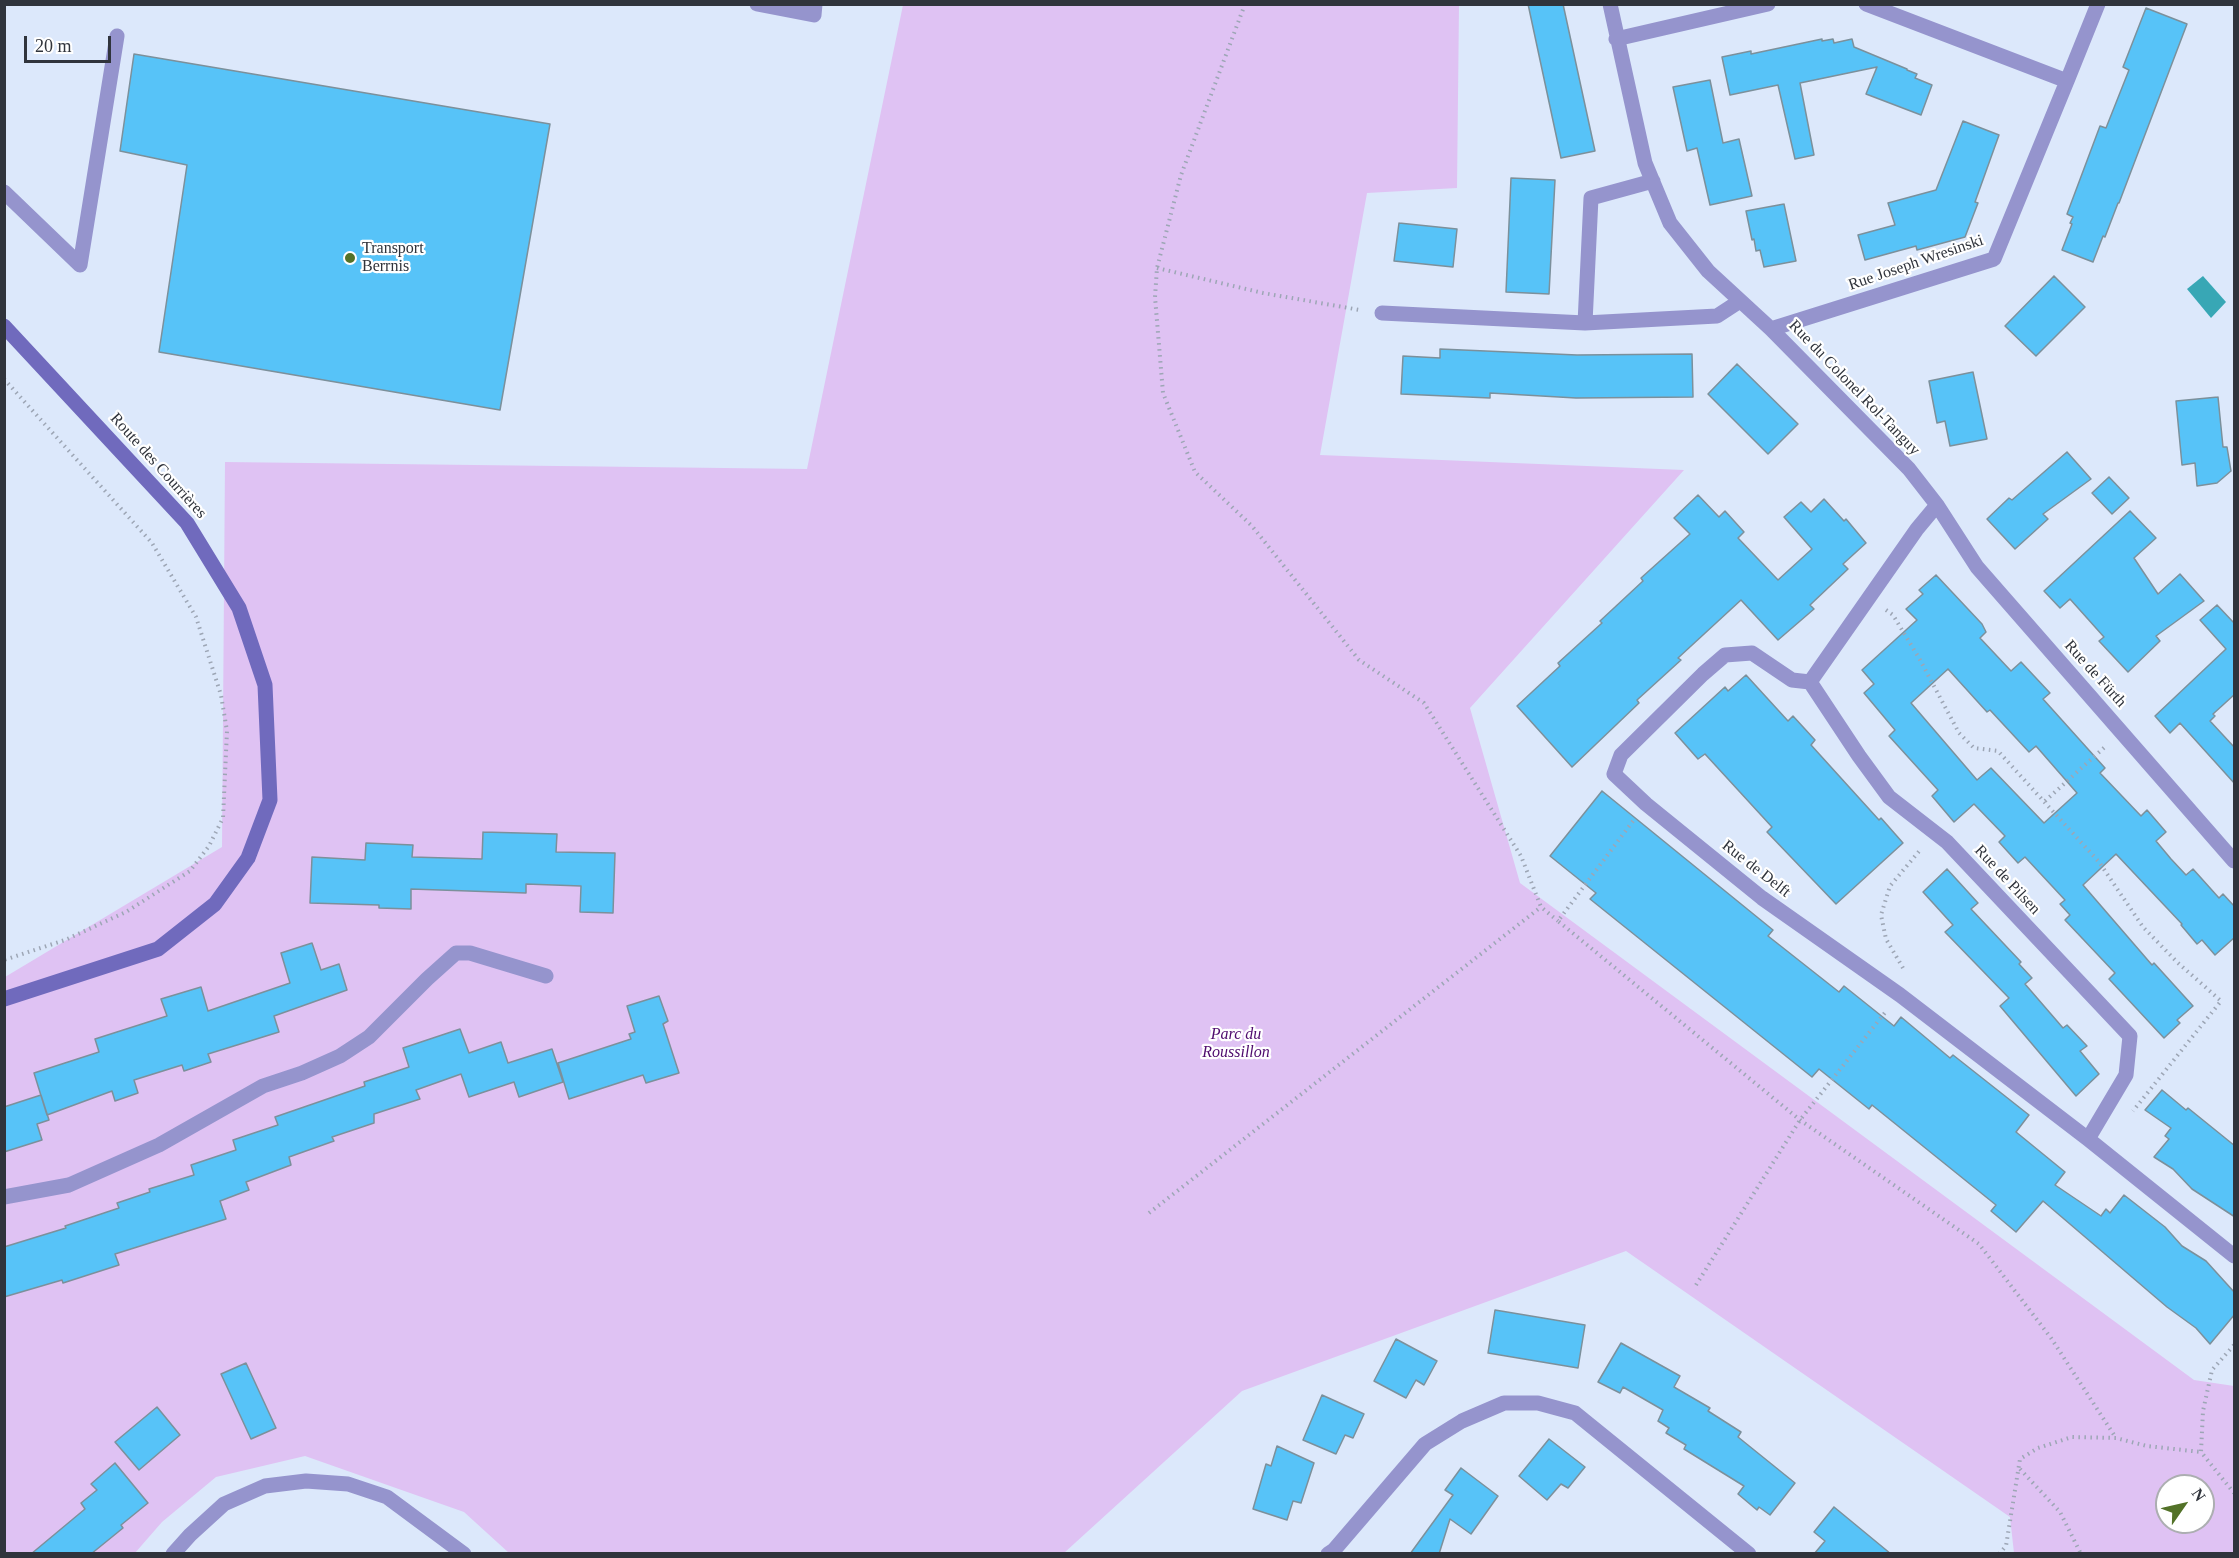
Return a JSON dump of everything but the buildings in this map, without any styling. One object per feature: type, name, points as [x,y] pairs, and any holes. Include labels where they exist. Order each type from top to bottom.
[{"type":"main road","name":"Route des Courrières","points":[[4,326],[188,523],[239,608],[265,686],[270,800],[248,858],[215,904],[158,949],[4,999]]},
{"type":"street","points":[[757,4],[814,15],[815,4]]},
{"type":"street","name":"Rue du Colonel Rol-Tanguy","points":[[1610,4],[1645,163],[1670,223],[1708,271],[1771,329],[1909,469],[1937,505]]},
{"type":"street","points":[[1616,39],[1768,4]]},
{"type":"street","points":[[1866,4],[2067,81]]},
{"type":"street","name":"Rue Joseph Wresinski","points":[[1771,329],[1994,259],[2098,4]]},
{"type":"street","points":[[4,192],[80,265],[117,36]]},
{"type":"street","points":[[1584,323],[1592,198],[1653,181]]},
{"type":"street","points":[[1382,313],[1584,323],[1717,316],[1740,301]]},
{"type":"street","points":[[1810,682],[1917,529],[1937,505]]},
{"type":"street","name":"Rue de Fürth","points":[[1937,505],[1977,567],[2235,861]]},
{"type":"street","name":"Rue de Delft","points":[[1810,682],[1792,680],[1752,653],[1725,656],[1703,674],[1621,755],[1614,774],[1646,804],[1762,898],[1900,995],[2088,1139]]},
{"type":"street","name":"Rue de Pilsen","points":[[1810,682],[1889,797],[1947,842],[2130,1036],[2126,1075],[2088,1139]]},
{"type":"street","points":[[4,1197],[69,1185],[159,1145],[263,1086],[302,1073],[340,1056],[369,1037],[456,953],[470,953],[546,976]]},
{"type":"street","points":[[2088,1139],[2235,1256]]},
{"type":"street","points":[[1328,1554],[1334,1550],[1425,1444],[1462,1421],[1504,1403],[1538,1402],[1575,1413],[1749,1554]]},
{"type":"street","points":[[173,1554],[224,1504],[265,1486],[306,1481],[348,1484],[387,1497],[464,1554]]},
{"type":"path","points":[[1245,4],[1181,175],[1157,268],[1155,297],[1163,393],[1195,472],[1252,526],[1359,660],[1424,703],[1521,856],[1541,907],[1800,1120],[1979,1244],[2051,1338],[2116,1438]]},
{"type":"path","points":[[1157,268],[1263,293],[1382,313]]},
{"type":"path","points":[[4,379],[152,543],[196,617],[220,695],[227,731],[223,818],[209,846],[190,871],[126,912],[65,940],[4,960]]},
{"type":"path","points":[[1869,597],[1893,615],[1959,733],[1974,748],[1998,751],[2099,862],[2143,927],[2177,962],[2222,1001],[2131,1113]]},
{"type":"path","points":[[2045,801],[2122,731]]},
{"type":"path","points":[[1558,921],[1646,804]]},
{"type":"path","points":[[1149,1214],[1541,907]]},
{"type":"path","points":[[1696,1285],[1800,1120]]},
{"type":"path","points":[[2235,1345],[2212,1370],[2203,1411],[2201,1452],[2235,1493]]},
{"type":"path","points":[[1999,1554],[2006,1546],[2020,1459],[2038,1448],[2072,1437],[2116,1438],[2147,1446],[2201,1452]]},
{"type":"path","points":[[2019,1469],[2060,1512],[2081,1554]]},
{"type":"green space","name":"Parc du Roussillon","points":[[903,5],[1459,5],[1457,188],[1367,193],[1320,455],[1684,470],[1470,708],[1520,883],[2194,1380],[2234,1386],[2234,1553],[2014,1553],[2010,1517],[1626,1251],[1242,1391],[1064,1553],[509,1553],[464,1512],[305,1456],[216,1477],[162,1522],[135,1553],[5,1554],[5,977],[222,847],[225,462],[807,469]]},
{"type":"water","points":[[2203,276],[2226,302],[2211,318],[2187,289]]},
{"type":"place","name":"Transport Berrnis","points":[[350,258]]}]
